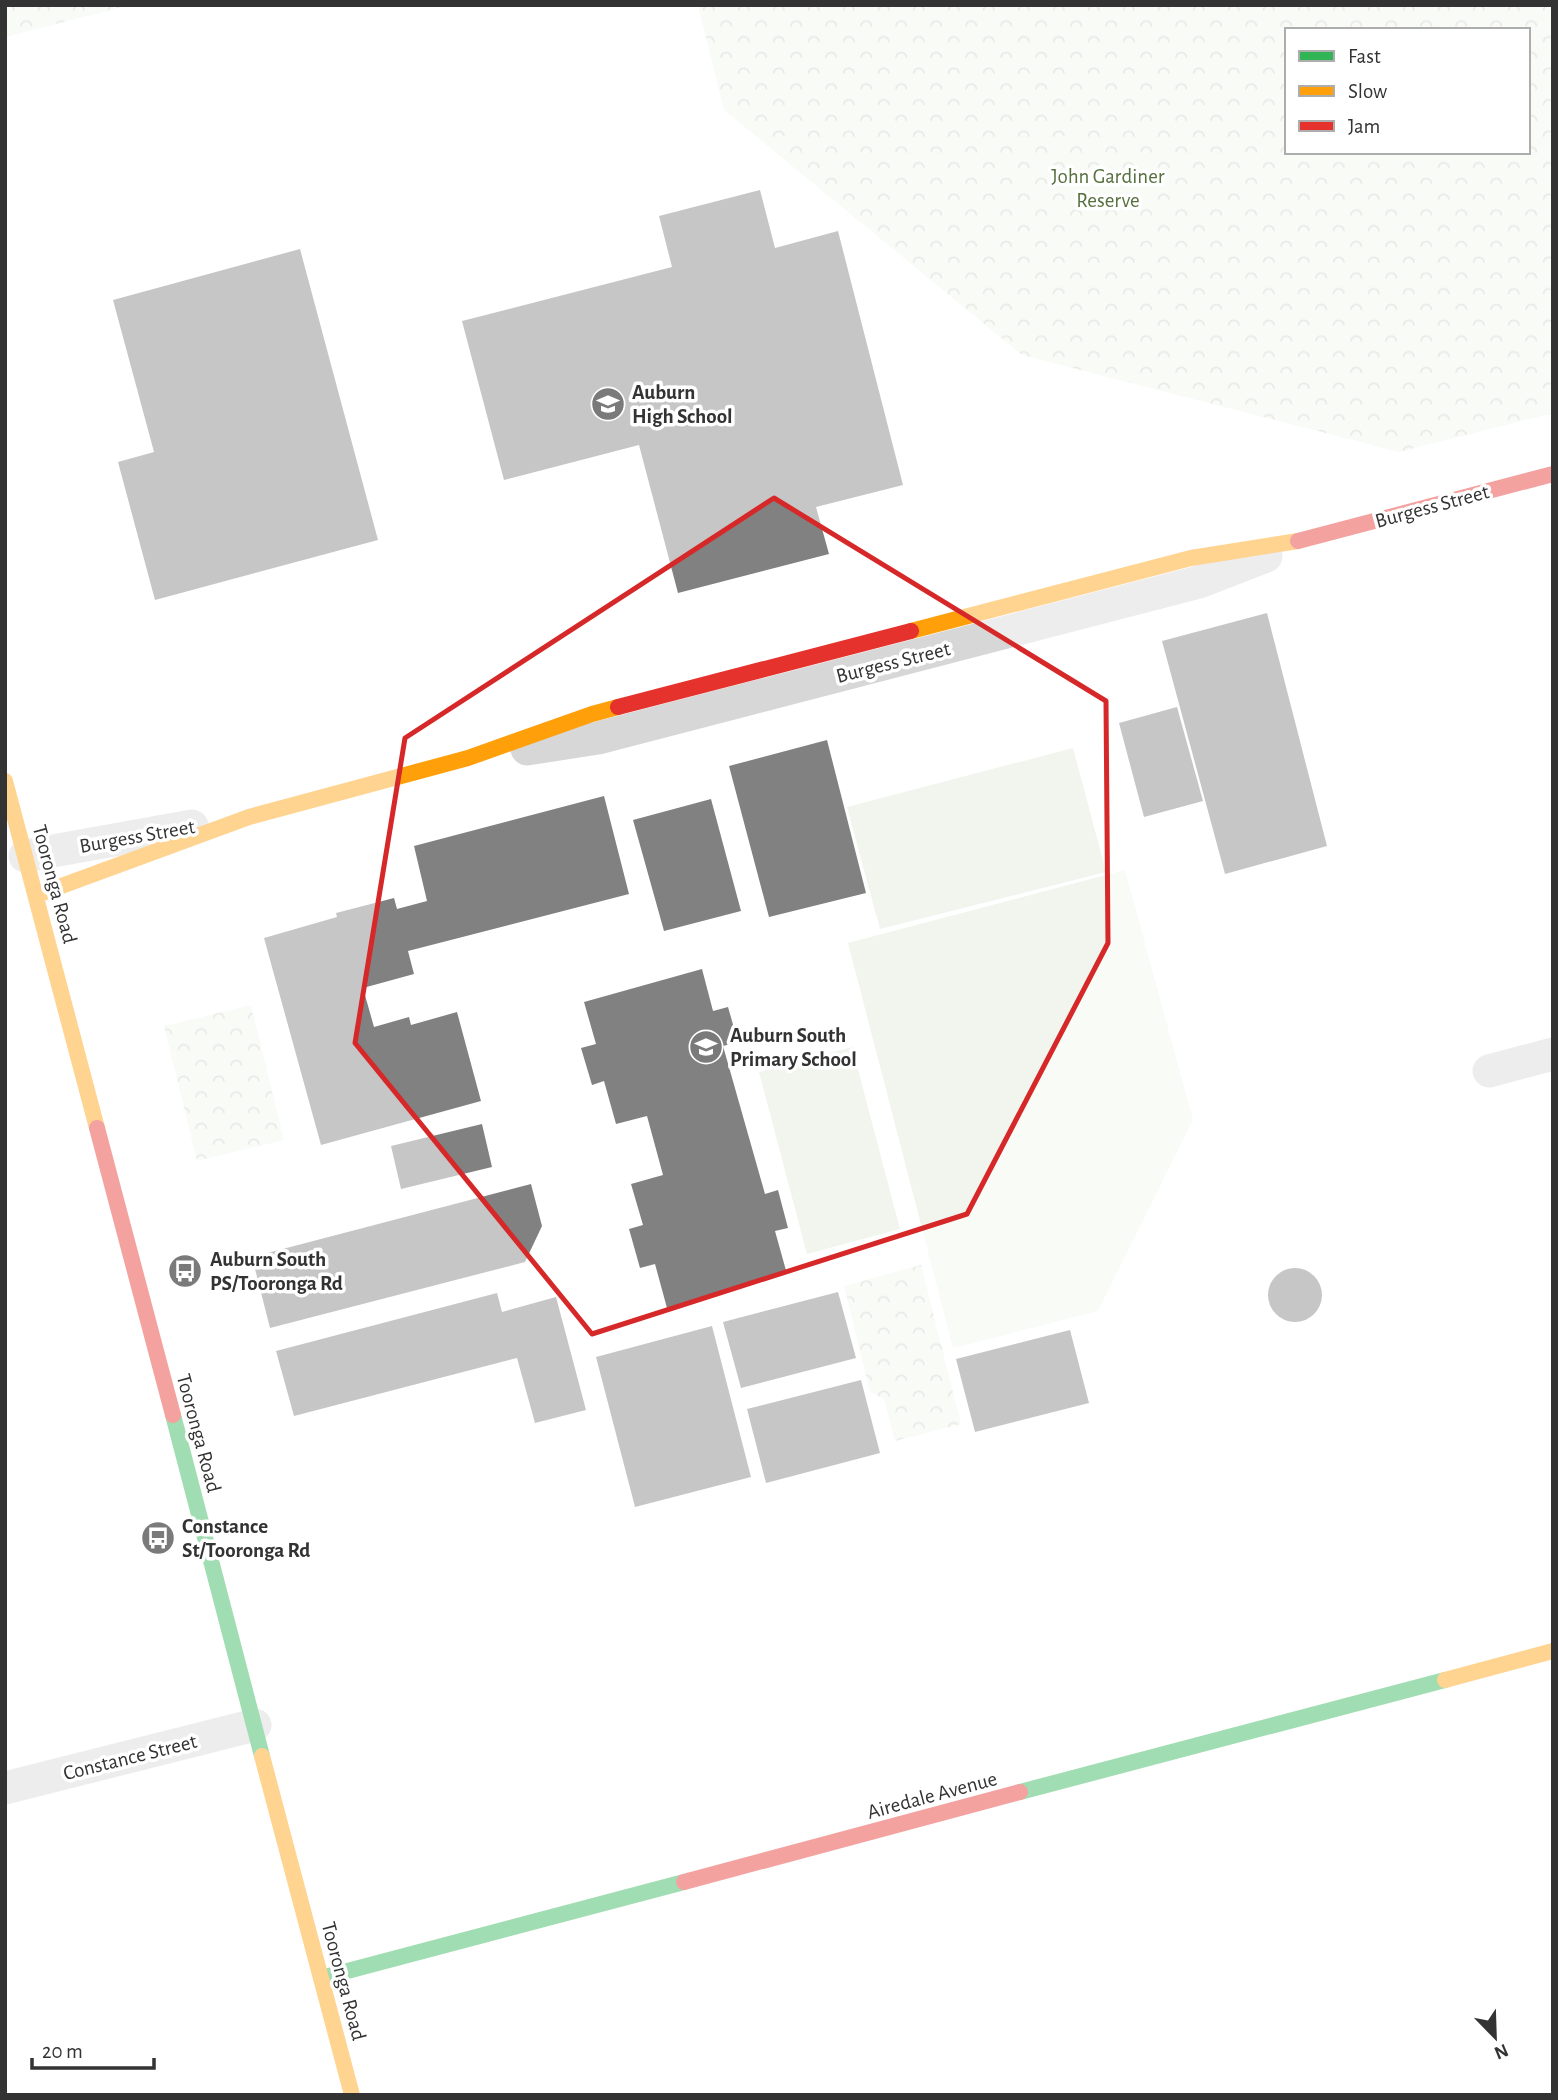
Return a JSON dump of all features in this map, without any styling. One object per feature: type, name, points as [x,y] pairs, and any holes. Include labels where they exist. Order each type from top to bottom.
[{"type":"street","name":"Burgess Street","points":[[37,895],[249,817],[468,758],[598,738],[1199,582],[1311,539],[1553,474]]},
{"type":"street","name":"Tooronga Road","points":[[5,781],[352,2095]]},
{"type":"street","name":"Burgess Street","points":[[25,856],[249,817]]},
{"type":"street","points":[[1489,1071],[1553,1054]]},
{"type":"street","name":"Airedale Avenue","points":[[321,1978],[1553,1651]]},
{"type":"street","name":"Constance Street","points":[[5,1788],[255,1725]]},
{"type":"highlighted area","points":[[774,498],[1106,701],[1108,943],[967,1214],[592,1334],[355,1043],[405,738]]},
{"type":"green space","points":[[5,5],[131,5],[5,37]]},
{"type":"green space","name":"John Gardiner Reserve","points":[[698,5],[1553,5],[1553,413],[1399,452],[1022,355],[724,110]]},
{"type":"green space","points":[[1073,748],[1106,872],[880,929],[847,807]]},
{"type":"green space","points":[[1125,870],[1193,1120],[1098,1311],[953,1348],[848,943]]},
{"type":"green space","points":[[251,1005],[284,1140],[197,1161],[164,1026]]},
{"type":"green space","points":[[852,1047],[900,1229],[807,1254],[759,1072]]},
{"type":"green space","points":[[921,1265],[961,1424],[895,1441],[884,1399],[870,1392],[844,1286]]},
{"type":"building","points":[[760,190],[775,248],[838,231],[903,485],[816,507],[829,554],[678,593],[639,445],[504,480],[462,321],[672,267],[659,216]]},
{"type":"building","points":[[300,249],[378,540],[155,600],[118,462],[154,452],[113,300]]},
{"type":"building","points":[[1267,613],[1327,846],[1225,874],[1162,641]]},
{"type":"building","points":[[1177,707],[1203,801],[1144,817],[1119,723]]},
{"type":"building","points":[[827,740],[866,893],[769,917],[729,766]]},
{"type":"building","points":[[604,796],[629,894],[408,951],[414,974],[363,988],[374,1027],[409,1017],[411,1025],[457,1012],[481,1101],[321,1145],[264,938],[337,917],[336,913],[394,898],[397,909],[427,901],[414,846]]},
{"type":"building","points":[[711,799],[741,911],[664,931],[633,820]]},
{"type":"building","points":[[702,969],[713,1011],[728,1007],[738,1042],[723,1046],[765,1194],[778,1190],[788,1228],[775,1231],[787,1274],[667,1308],[655,1264],[640,1268],[629,1229],[643,1225],[631,1184],[663,1175],[647,1116],[616,1124],[604,1081],[592,1085],[581,1048],[596,1044],[584,1002]]},
{"type":"building","points":[[482,1124],[492,1167],[401,1189],[391,1146]]},
{"type":"building","points":[[531,1184],[542,1226],[525,1262],[270,1328],[252,1257]]},
{"type":"building","points":[[1300,1268],[1310,1272],[1318,1280],[1322,1295],[1318,1310],[1310,1318],[1290,1322],[1280,1318],[1272,1310],[1268,1290],[1272,1280],[1280,1272]]},
{"type":"building","points":[[838,1292],[856,1358],[741,1388],[723,1322]]},
{"type":"building","points":[[497,1293],[502,1312],[556,1297],[586,1410],[535,1423],[517,1358],[294,1416],[276,1351]]},
{"type":"building","points":[[712,1326],[751,1477],[635,1507],[596,1357]]},
{"type":"building","points":[[1070,1330],[1089,1403],[975,1432],[956,1359]]},
{"type":"building","points":[[861,1380],[880,1453],[766,1483],[747,1409]]},
{"type":"traffic: fast","points":[[173,1415],[262,1756]]},
{"type":"traffic: fast","points":[[1020,1792],[1445,1680]]},
{"type":"traffic: fast","points":[[321,1978],[684,1882]]},
{"type":"traffic: slow","points":[[911,631],[1191,558],[1298,541]]},
{"type":"traffic: slow","points":[[37,895],[249,817],[468,758],[618,707]]},
{"type":"traffic: slow","points":[[5,781],[97,1128]]},
{"type":"traffic: slow","points":[[1445,1680],[1553,1651]]},
{"type":"traffic: slow","points":[[262,1756],[352,2095]]},
{"type":"traffic: jam","points":[[1298,541],[1553,474]]},
{"type":"traffic: jam","points":[[618,707],[911,631]]},
{"type":"traffic: jam","points":[[97,1128],[173,1415]]},
{"type":"traffic: jam","points":[[684,1882],[1020,1792]]},
{"type":"place","name":"Auburn High School","points":[[608,404]]},
{"type":"place","name":"Auburn South Primary School","points":[[706,1047]]},
{"type":"place","name":"Auburn South PS/Tooronga Rd","points":[[185,1271]]},
{"type":"place","name":"Constance St/Tooronga Rd","points":[[158,1538]]}]
